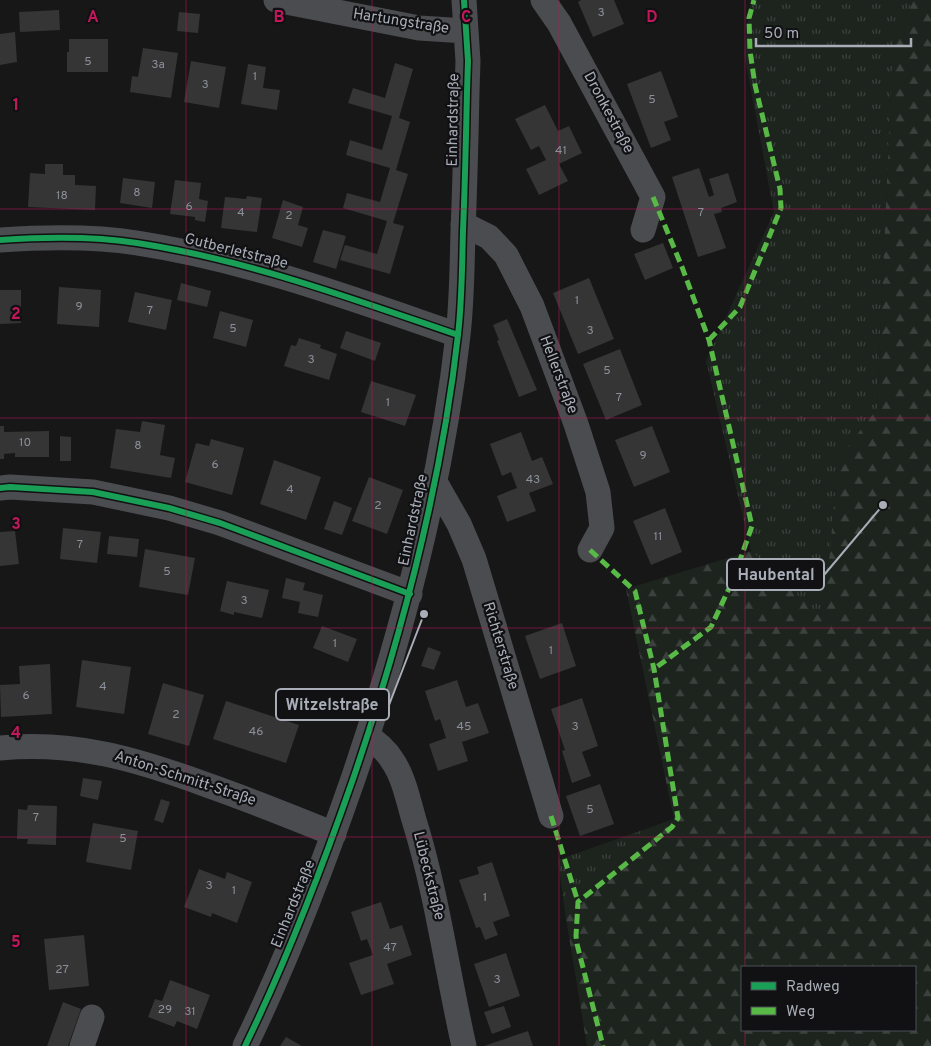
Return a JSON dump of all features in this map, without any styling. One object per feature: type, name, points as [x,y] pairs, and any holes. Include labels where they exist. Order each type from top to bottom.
[{"type":"street","name":"Hartungstraße","points":[[276,0],[419,28],[466,31]]},
{"type":"street","name":"Einhardstraße","points":[[245,1046],[272,991],[308,905],[334,834],[386,680],[424,538],[435,482],[458,335],[464,224],[467,92],[464,0]]},
{"type":"street","name":"Dronkestraße","points":[[543,0],[559,23],[653,196],[643,230]]},
{"type":"street","name":"Hellerstraße","points":[[464,224],[489,237],[506,255],[535,315],[576,424],[598,492],[602,528],[590,550]]},
{"type":"street","name":"Gutberletstraße","points":[[0,240],[65,238],[135,242],[207,257],[312,285],[458,335]]},
{"type":"street","name":"Richterstraße","points":[[435,482],[459,524],[474,559],[551,816]]},
{"type":"street","points":[[0,488],[93,492],[169,508],[220,523],[410,594]]},
{"type":"street","name":"Lübeckstraße","points":[[368,736],[392,759],[400,774],[435,897],[462,1037]]},
{"type":"street","name":"Anton-Schmitt-Straße","points":[[0,748],[48,746],[106,753],[133,760],[262,804],[334,834]]},
{"type":"street","points":[[82,1046],[92,1017]]},
{"type":"green space","points":[[751,0],[913,0],[893,45],[877,409],[839,459],[824,621],[751,551],[706,361],[774,212],[744,53]]},
{"type":"green space","points":[[913,0],[931,0],[931,1046],[587,1046],[565,912],[618,863],[659,833],[674,819],[626,589],[751,551],[824,620],[838,459],[877,409],[893,45]]},
{"type":"green space","points":[[674,819],[659,833],[618,863],[565,912],[558,860]]},
{"type":"building","points":[[581,0],[614,0],[624,24],[593,37],[578,2]]},
{"type":"building","points":[[59,10],[60,30],[20,32],[19,12]]},
{"type":"building","points":[[179,12],[200,14],[198,33],[177,31]]},
{"type":"building","points":[[15,32],[17,62],[0,65],[0,34]]},
{"type":"building","points":[[69,39],[108,39],[108,72],[67,72]]},
{"type":"building","points":[[143,48],[178,53],[171,98],[130,92],[132,76],[138,77]]},
{"type":"building","points":[[191,61],[226,67],[219,108],[184,102]]},
{"type":"building","points":[[395,63],[413,69],[399,118],[410,122],[396,170],[408,174],[393,223],[404,226],[390,274],[340,260],[345,245],[377,254],[387,221],[343,208],[347,193],[380,202],[390,168],[346,155],[350,140],[382,150],[392,116],[348,103],[353,88],[385,98]]},
{"type":"building","points":[[248,64],[266,67],[263,88],[280,90],[277,110],[241,104]]},
{"type":"building","points":[[661,71],[678,117],[664,122],[671,140],[651,148],[627,84]]},
{"type":"building","points":[[545,105],[558,131],[569,126],[582,153],[559,164],[568,181],[539,195],[526,169],[546,160],[539,146],[531,150],[515,119]]},
{"type":"building","points":[[45,164],[63,164],[63,175],[75,175],[75,185],[96,186],[95,210],[28,207],[30,173],[45,174]]},
{"type":"building","points":[[699,168],[709,197],[714,195],[709,179],[728,173],[737,202],[721,208],[722,212],[714,214],[726,248],[698,257],[672,177]]},
{"type":"building","points":[[123,178],[155,182],[152,208],[120,203]]},
{"type":"building","points":[[175,180],[201,183],[199,199],[208,201],[205,222],[195,220],[195,217],[170,214]]},
{"type":"building","points":[[247,196],[262,198],[257,232],[221,228],[225,197],[246,199]]},
{"type":"building","points":[[283,200],[303,207],[298,225],[308,228],[302,247],[272,238]]},
{"type":"building","points":[[323,230],[346,236],[336,269],[313,262]]},
{"type":"building","points":[[663,243],[673,268],[645,280],[634,254]]},
{"type":"building","points":[[589,278],[614,339],[578,354],[553,293]]},
{"type":"building","points":[[181,283],[211,291],[207,307],[177,300]]},
{"type":"building","points":[[59,287],[101,290],[99,327],[57,324]]},
{"type":"building","points":[[0,290],[21,290],[21,323],[0,324]]},
{"type":"building","points":[[135,292],[172,300],[166,330],[128,322]]},
{"type":"building","points":[[220,311],[253,320],[246,347],[213,338]]},
{"type":"building","points":[[507,319],[537,390],[519,397],[497,341],[499,340],[493,325]]},
{"type":"building","points":[[346,331],[381,343],[375,361],[340,348]]},
{"type":"building","points":[[299,338],[321,345],[320,348],[337,354],[329,380],[284,366],[291,345],[296,346]]},
{"type":"building","points":[[620,349],[642,405],[606,420],[583,364]]},
{"type":"building","points":[[371,381],[416,395],[405,426],[361,412]]},
{"type":"building","points":[[142,421],[165,425],[160,455],[175,458],[171,478],[110,468],[116,429],[140,432]]},
{"type":"building","points":[[0,426],[4,426],[4,432],[49,431],[49,457],[15,457],[15,453],[4,454],[4,459],[0,459]]},
{"type":"building","points":[[652,426],[670,472],[634,487],[615,440]]},
{"type":"building","points":[[521,432],[532,461],[542,457],[553,484],[529,493],[536,511],[507,522],[497,496],[517,488],[511,472],[502,476],[490,444]]},
{"type":"building","points":[[60,436],[71,437],[71,461],[60,461]]},
{"type":"building","points":[[211,439],[244,448],[232,495],[185,482],[196,443],[209,446]]},
{"type":"building","points":[[274,460],[321,477],[306,520],[260,504]]},
{"type":"building","points":[[369,477],[403,490],[387,534],[352,521]]},
{"type":"building","points":[[334,501],[352,508],[342,535],[324,529]]},
{"type":"building","points":[[665,508],[682,552],[651,565],[633,521]]},
{"type":"building","points":[[63,528],[101,532],[97,563],[60,559]]},
{"type":"building","points":[[15,531],[19,564],[0,566],[0,532]]},
{"type":"building","points":[[109,536],[139,539],[137,557],[107,554]]},
{"type":"building","points":[[145,549],[195,558],[188,595],[139,587]]},
{"type":"building","points":[[286,578],[305,583],[303,590],[323,595],[318,617],[298,613],[300,602],[282,598]]},
{"type":"building","points":[[227,581],[269,590],[262,618],[234,612],[234,615],[220,611]]},
{"type":"building","points":[[562,623],[576,666],[540,679],[525,636]]},
{"type":"building","points":[[322,626],[357,639],[348,662],[313,648]]},
{"type":"building","points":[[428,647],[441,652],[434,670],[421,666]]},
{"type":"building","points":[[82,660],[131,667],[124,714],[76,707]]},
{"type":"building","points":[[50,664],[52,714],[1,717],[0,685],[20,684],[19,666]]},
{"type":"building","points":[[457,680],[466,707],[478,703],[489,733],[462,742],[468,761],[438,771],[429,744],[446,738],[440,719],[435,721],[425,691]]},
{"type":"building","points":[[163,683],[204,695],[189,746],[148,734]]},
{"type":"building","points":[[582,698],[598,746],[582,752],[591,776],[572,783],[562,751],[565,750],[551,709]]},
{"type":"building","points":[[226,701],[299,725],[286,763],[213,739]]},
{"type":"building","points":[[83,778],[102,781],[98,800],[80,796]]},
{"type":"building","points":[[600,784],[614,824],[580,836],[566,796]]},
{"type":"building","points":[[161,799],[170,802],[163,823],[154,820]]},
{"type":"building","points":[[28,805],[57,806],[56,845],[27,844],[28,839],[17,839],[18,809],[27,810]]},
{"type":"building","points":[[93,823],[138,831],[131,870],[86,862]]},
{"type":"building","points":[[492,862],[510,916],[493,922],[498,935],[485,940],[480,927],[476,928],[459,880],[479,874],[477,867]]},
{"type":"building","points":[[199,869],[225,879],[227,872],[252,882],[237,923],[212,913],[211,917],[184,907]]},
{"type":"building","points":[[381,902],[390,929],[402,925],[412,955],[387,964],[394,984],[361,995],[349,963],[373,955],[367,939],[361,941],[351,912]]},
{"type":"building","points":[[84,935],[89,986],[49,990],[44,939]]},
{"type":"building","points":[[506,953],[520,996],[489,1007],[474,964]]},
{"type":"building","points":[[170,980],[210,995],[197,1029],[177,1021],[174,1027],[148,1017],[155,999],[162,1001]]},
{"type":"building","points":[[63,1002],[81,1009],[68,1046],[47,1046]]},
{"type":"building","points":[[504,1006],[511,1027],[492,1034],[484,1012]]},
{"type":"building","points":[[528,1031],[533,1046],[484,1046]]},
{"type":"building","points":[[286,1037],[302,1046],[280,1046]]},
{"type":"marked path","points":[[709,340],[740,307],[781,208],[780,189],[755,85],[750,51],[749,18],[754,0]]},
{"type":"marked path","points":[[653,197],[709,340],[752,526],[733,580],[711,627],[654,669]]},
{"type":"marked path","points":[[590,550],[635,591],[654,669],[678,818],[672,827],[578,902],[577,944],[603,1046]]},
{"type":"marked path","points":[[551,816],[578,902]]},
{"type":"cycle path","points":[[245,1046],[276,980],[303,914],[353,779],[388,670],[418,560],[430,504],[451,392],[462,283],[468,61],[464,0]]},
{"type":"cycle path","points":[[0,240],[86,238],[137,243],[178,250],[219,259],[300,282],[458,335]]},
{"type":"cycle path","points":[[0,488],[93,492],[169,508],[220,523],[410,594]]},
{"type":"place","name":"Haubental","points":[[883,505]]},
{"type":"place","name":"Witzelstraße","points":[[424,614]]}]
